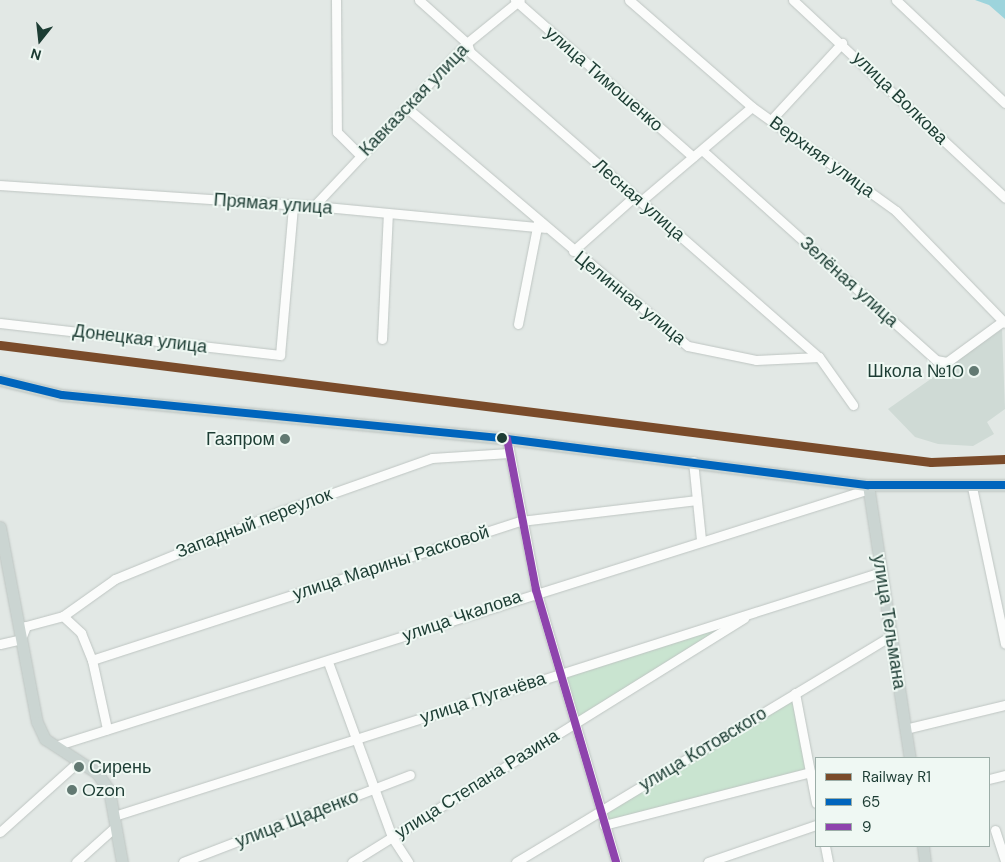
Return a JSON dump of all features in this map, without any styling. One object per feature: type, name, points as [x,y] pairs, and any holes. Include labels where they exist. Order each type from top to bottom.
[{"type":"main road","points":[[0,380],[62,395],[507,439],[693,461],[868,487],[972,487],[1005,485]]},
{"type":"main road","name":"улица Тельмана","points":[[868,487],[910,757]]},
{"type":"main road","points":[[0,527],[5,576],[21,639],[37,722],[45,739],[97,773],[109,790],[122,862]]},
{"type":"main road","points":[[923,847],[925,862]]},
{"type":"street","points":[[336,0],[338,132],[360,156]]},
{"type":"street","name":"Лесная улица","points":[[419,0],[467,43],[470,52],[819,357],[854,405]]},
{"type":"street","name":"Верхняя улица","points":[[630,0],[752,107],[896,210],[1004,322]]},
{"type":"street","name":"улица Волкова","points":[[793,0],[842,43],[1005,198]]},
{"type":"street","points":[[896,0],[1005,103]]},
{"type":"street","name":"Кавказская улица","points":[[314,206],[467,43],[517,1]]},
{"type":"street","name":"улица Тимошенко","points":[[517,1],[693,157]]},
{"type":"street","points":[[771,120],[842,43]]},
{"type":"street","points":[[573,251],[702,150],[752,107]]},
{"type":"street","name":"Целинная улица","points":[[407,108],[540,226],[688,346],[756,360],[819,357]]},
{"type":"street","name":"Зелёная улица","points":[[702,150],[936,360],[947,362],[1004,322]]},
{"type":"street","name":"Прямая улица","points":[[0,185],[314,206],[540,226]]},
{"type":"street","name":"Донецкая улица","points":[[0,322],[280,355],[293,206]]},
{"type":"street","points":[[382,339],[388,214]]},
{"type":"street","points":[[518,324],[540,226]]},
{"type":"street","points":[[507,439],[521,521],[536,590],[616,862]]},
{"type":"street","name":"Западный переулок","points":[[21,639],[26,626],[64,616],[115,579],[282,510],[432,458],[509,453]]},
{"type":"street","points":[[693,461],[701,540]]},
{"type":"street","name":"улица Чкалова","points":[[55,746],[328,662],[536,590],[868,487]]},
{"type":"street","points":[[972,487],[1005,644]]},
{"type":"street","name":"улица Марины Расковой","points":[[92,660],[521,521],[697,500]]},
{"type":"street","name":"улица Пугачёва","points":[[114,822],[355,739],[881,572]]},
{"type":"street","name":"улица Степана Разина","points":[[352,862],[755,611]]},
{"type":"street","points":[[64,616],[80,633],[92,660],[107,729]]},
{"type":"street","name":"улица Котовского","points":[[516,862],[891,636]]},
{"type":"street","points":[[0,644],[21,639]]},
{"type":"street","points":[[328,662],[392,837],[408,862]]},
{"type":"street","points":[[795,693],[815,798]]},
{"type":"street","points":[[905,730],[1005,705]]},
{"type":"street","points":[[0,832],[79,761]]},
{"type":"street","name":"улица Котовского","points":[[604,825],[810,772]]},
{"type":"street","name":"улица Щаденко","points":[[183,862],[410,775]]},
{"type":"street","points":[[990,779],[1005,775]]},
{"type":"street","points":[[76,862],[114,822]]},
{"type":"street","points":[[708,862],[815,825]]},
{"type":"street","points":[[995,830],[1005,861]]},
{"type":"street","points":[[824,847],[827,862]]},
{"type":"shaded area","name":"Школа №10","points":[[1002,329],[1005,409],[987,422],[994,434],[973,446],[938,444],[915,437],[888,409]]},
{"type":"green space","points":[[755,611],[576,723],[560,670]]},
{"type":"green space","points":[[795,693],[810,772],[604,825],[601,811]]},
{"type":"water","points":[[975,0],[1005,0],[1005,19],[989,5]]},
{"type":"rail line","name":"R1","points":[[0,345],[931,462],[1005,459]]},
{"type":"transit line","name":"65","points":[[0,380],[62,395],[507,439],[868,485],[1005,485]]},
{"type":"transit line","name":"9","points":[[507,439],[536,590],[616,862]]},
{"type":"place","name":"Школа №10","points":[[974,371]]},
{"type":"place","name":"Газпром","points":[[285,439]]},
{"type":"place","name":"Сирень","points":[[79,767]]},
{"type":"place","name":"Ozon","points":[[72,790]]}]
